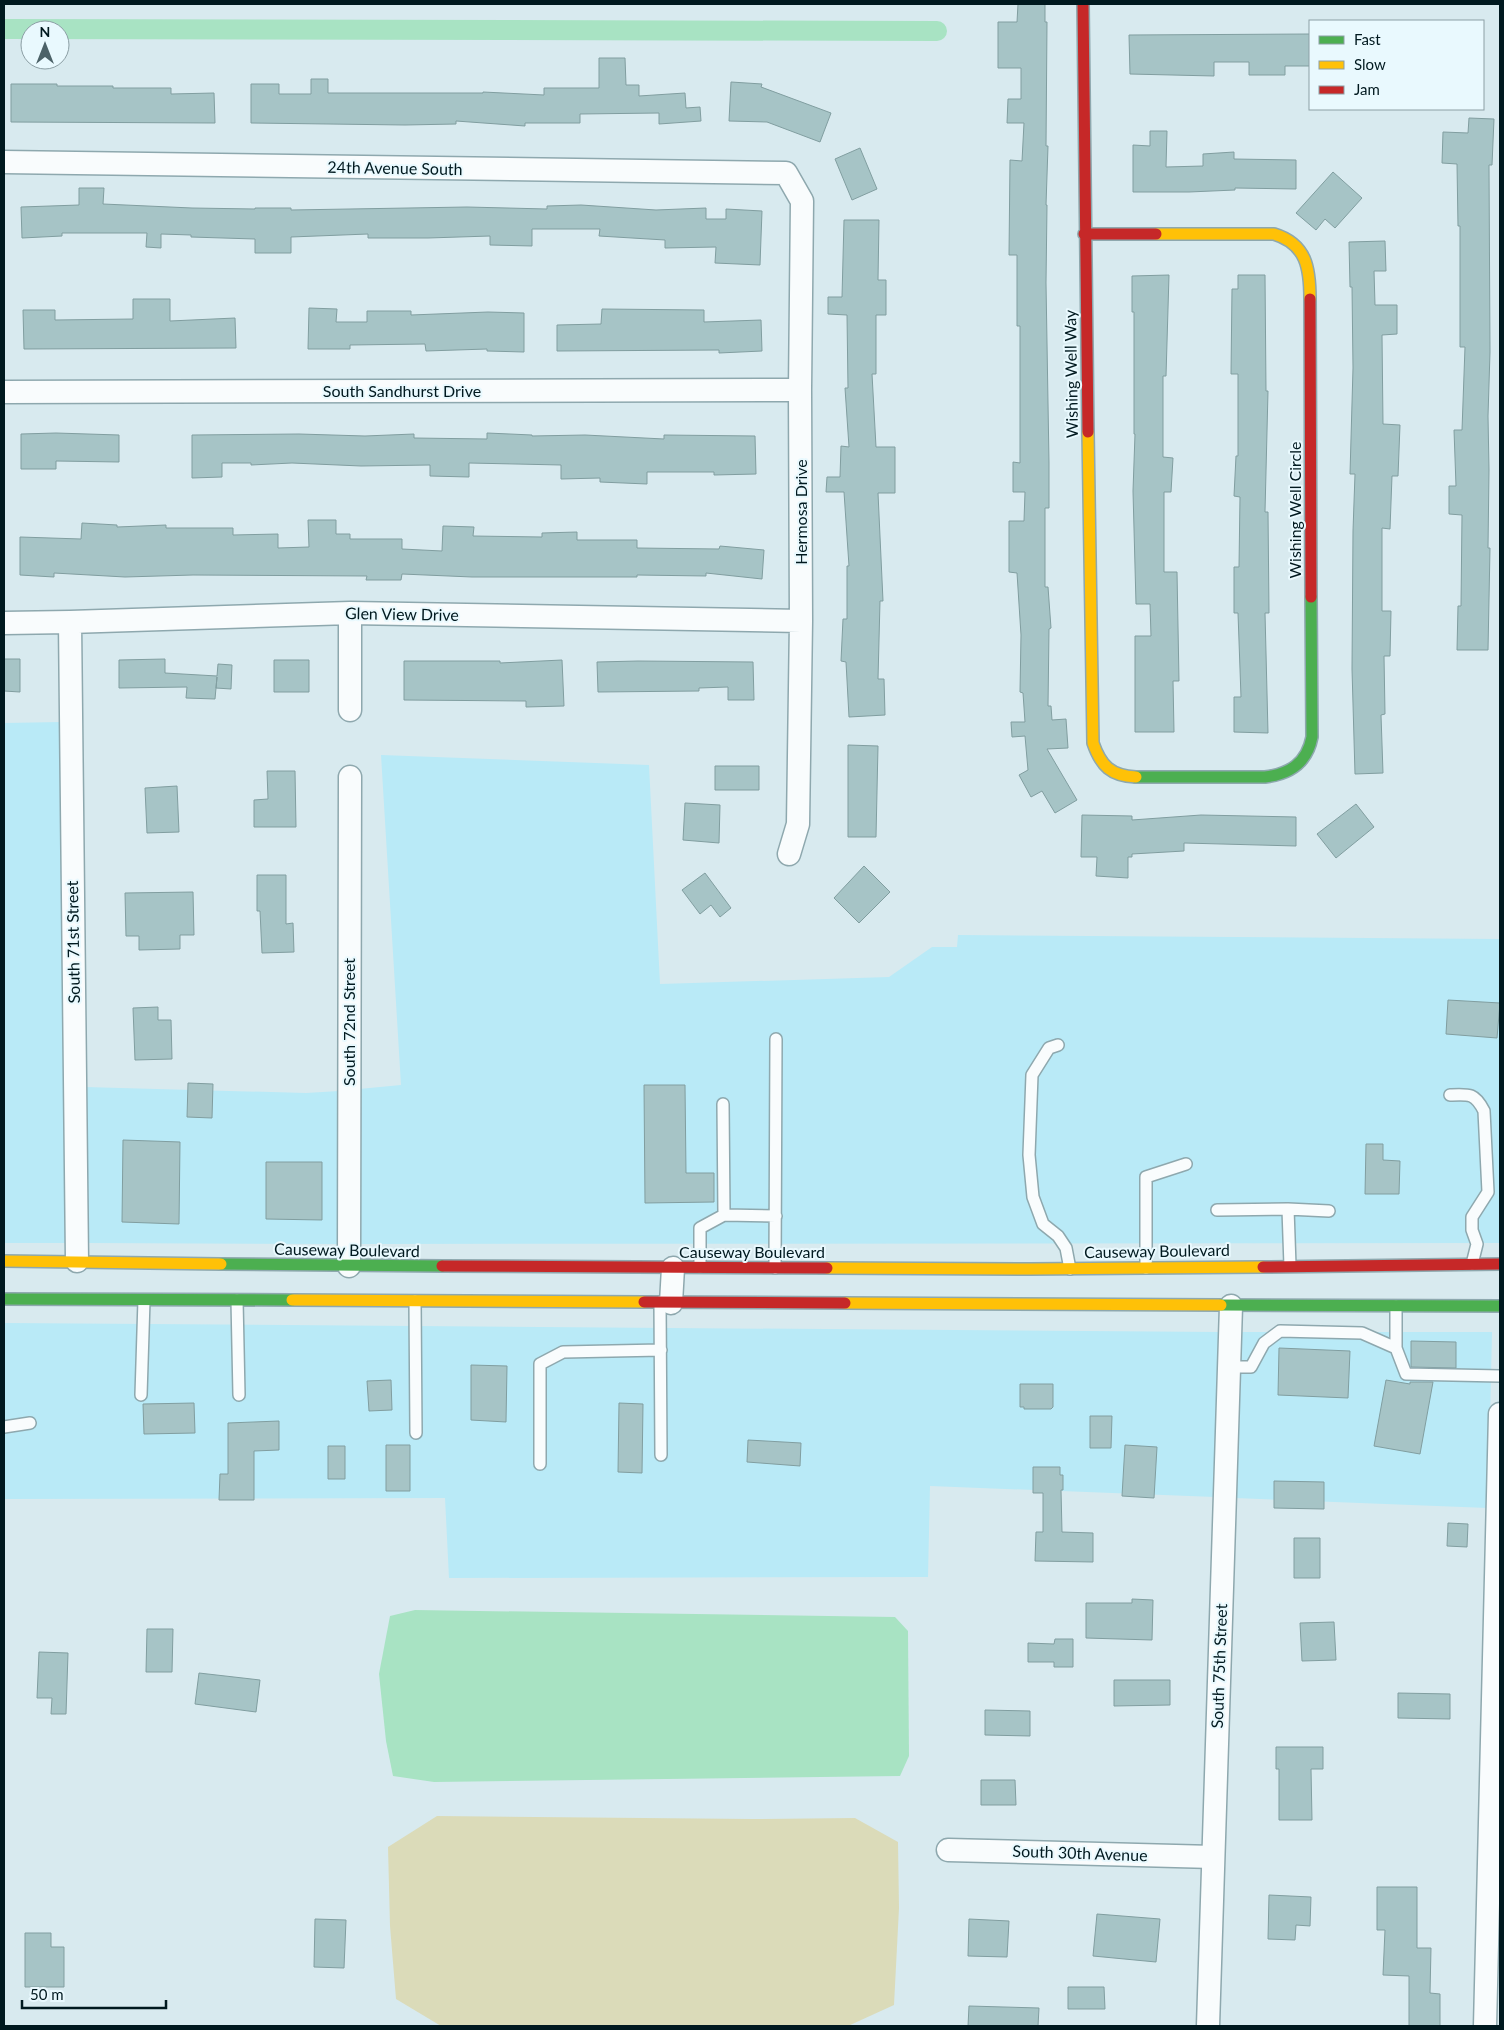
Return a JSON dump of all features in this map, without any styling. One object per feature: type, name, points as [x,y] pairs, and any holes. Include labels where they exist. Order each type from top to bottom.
[{"type":"main road","name":"Wishing Well Way","points":[[1083,4],[1084,234],[1093,743]]},
{"type":"main road","name":"Wishing Well Circle","points":[[1084,234],[1274,234],[1283,236],[1296,246],[1307,261],[1310,278],[1312,737],[1310,747],[1298,765],[1280,774],[1137,777],[1116,774],[1110,771],[1096,754],[1093,743]]},
{"type":"main road","name":"Causeway Boulevard","points":[[4,1262],[77,1261],[349,1266],[1070,1269],[1500,1264]]},
{"type":"main road","points":[[4,1299],[666,1303],[1234,1299],[1316,1306],[1500,1306]]},
{"type":"street","name":"24th Avenue South","points":[[4,162],[786,173]]},
{"type":"street","name":"Hermosa Drive","points":[[786,173],[802,201],[800,390],[801,621],[798,824],[790,854]]},
{"type":"street","name":"South Sandhurst Drive","points":[[4,392],[800,390]]},
{"type":"street","name":"Glen View Drive","points":[[4,622],[70,622],[350,613],[801,621]]},
{"type":"street","points":[[350,613],[350,710]]},
{"type":"street","name":"South 71st Street","points":[[70,622],[77,1261]]},
{"type":"street","name":"South 72nd Street","points":[[349,1266],[350,777]]},
{"type":"street","points":[[666,1303],[673,1268]]},
{"type":"street","name":"South 75th Street","points":[[1208,2026],[1229,1367],[1234,1299]]},
{"type":"street","points":[[1485,2026],[1500,1414]]},
{"type":"street","name":"South 30th Avenue","points":[[948,1850],[1213,1857]]},
{"type":"lane","points":[[775,1268],[776,1038]]},
{"type":"lane","points":[[1058,1045],[1049,1048],[1032,1075],[1029,1155],[1033,1197],[1043,1224],[1058,1236],[1066,1248],[1070,1269]]},
{"type":"lane","points":[[1450,1095],[1468,1094],[1478,1100],[1484,1111],[1488,1192],[1472,1217],[1472,1230],[1477,1244],[1472,1264]]},
{"type":"lane","points":[[723,1104],[724,1215]]},
{"type":"lane","points":[[1146,1268],[1146,1177],[1186,1164]]},
{"type":"lane","points":[[1288,1209],[1290,1266]]},
{"type":"lane","points":[[1217,1210],[1288,1209],[1329,1211]]},
{"type":"lane","points":[[700,1268],[700,1228],[724,1215],[776,1216]]},
{"type":"lane","points":[[141,1395],[144,1300]]},
{"type":"lane","points":[[237,1300],[239,1395]]},
{"type":"lane","points":[[415,1301],[416,1434]]},
{"type":"lane","points":[[661,1455],[661,1350],[666,1303]]},
{"type":"lane","points":[[1316,1306],[1317,1332]]},
{"type":"lane","points":[[1396,1306],[1396,1348],[1406,1374],[1500,1376]]},
{"type":"lane","points":[[1229,1367],[1251,1368],[1264,1343],[1280,1331],[1362,1334],[1396,1348]]},
{"type":"lane","points":[[540,1464],[540,1364],[563,1352],[661,1350]]},
{"type":"lane","points":[[4,1427],[30,1423]]},
{"type":"shaded area","points":[[61,722],[67,1243],[4,1243],[4,723]]},
{"type":"shaded area","points":[[381,755],[649,765],[660,984],[889,977],[932,947],[957,947],[958,935],[1500,939],[1500,1243],[359,1244],[359,1089],[401,1085]]},
{"type":"shaded area","points":[[85,1087],[306,1093],[339,1091],[339,1244],[86,1243]]},
{"type":"shaded area","points":[[4,1323],[1220,1332],[1215,1497],[930,1486],[928,1577],[449,1578],[445,1498],[4,1499]]},
{"type":"shaded area","points":[[1240,1332],[1492,1332],[1488,1508],[1235,1498]]},
{"type":"shaded area","points":[[415,1610],[895,1617],[908,1631],[909,1756],[900,1776],[434,1782],[393,1776],[386,1741],[379,1674],[390,1616]]},
{"type":"shaded area","points":[[437,1816],[855,1818],[898,1842],[899,1908],[894,2005],[848,2026],[441,2026],[396,1999],[390,1926],[388,1847]]},
{"type":"building","points":[[1018,4],[1045,4],[1045,22],[1047,22],[1046,283],[1049,508],[1045,508],[1045,587],[1048,587],[1051,628],[1049,629],[1048,706],[1051,706],[1052,720],[1066,719],[1068,748],[1047,749],[1077,800],[1055,813],[1042,791],[1031,797],[1019,775],[1028,770],[1025,736],[1012,737],[1011,722],[1025,722],[1023,693],[1020,692],[1021,635],[1017,573],[1009,572],[1009,521],[1024,521],[1025,492],[1013,492],[1013,462],[1020,463],[1020,326],[1017,326],[1017,255],[1009,255],[1010,160],[1022,161],[1024,123],[1007,123],[1008,99],[1021,99],[1021,68],[998,68],[998,22],[1017,22]]},
{"type":"building","points":[[1309,34],[1309,66],[1285,66],[1285,75],[1249,75],[1249,62],[1214,62],[1214,76],[1130,74],[1129,35]]},
{"type":"building","points":[[599,58],[625,58],[626,85],[639,85],[639,96],[685,93],[686,108],[700,107],[701,121],[659,124],[659,113],[580,114],[580,123],[525,123],[525,126],[456,121],[456,124],[405,125],[251,123],[251,84],[279,84],[279,94],[311,94],[311,79],[328,79],[328,93],[483,92],[544,95],[544,88],[599,88]]},
{"type":"building","points":[[731,82],[762,84],[761,87],[831,113],[820,142],[767,122],[729,121]]},
{"type":"building","points":[[11,84],[171,88],[171,94],[214,93],[215,123],[11,122]]},
{"type":"building","points":[[1469,118],[1494,119],[1492,165],[1489,165],[1488,548],[1490,548],[1488,650],[1457,650],[1458,606],[1461,606],[1462,515],[1449,514],[1449,486],[1456,486],[1454,430],[1462,430],[1465,347],[1460,347],[1460,226],[1458,226],[1457,164],[1442,163],[1443,132],[1468,133]]},
{"type":"building","points":[[1150,131],[1167,131],[1166,167],[1203,166],[1203,154],[1234,152],[1234,159],[1296,160],[1296,189],[1235,188],[1235,190],[1189,192],[1133,192],[1133,145],[1150,146]]},
{"type":"building","points":[[860,148],[877,189],[852,200],[835,159]]},
{"type":"building","points":[[1333,172],[1362,198],[1335,228],[1325,219],[1316,230],[1296,213]]},
{"type":"building","points":[[79,188],[104,188],[103,204],[192,208],[291,208],[291,210],[467,207],[547,209],[547,206],[581,205],[656,210],[706,208],[706,219],[726,219],[726,209],[762,211],[760,265],[715,263],[716,247],[665,248],[665,240],[599,236],[600,229],[532,229],[532,246],[490,245],[490,236],[368,238],[368,234],[291,237],[291,253],[255,253],[255,239],[191,237],[191,235],[161,234],[161,248],[146,247],[147,233],[62,233],[62,236],[22,238],[21,207],[79,205]]},
{"type":"building","points":[[844,220],[879,220],[878,280],[886,280],[886,315],[876,315],[876,374],[872,374],[876,447],[895,447],[895,493],[878,493],[883,601],[880,601],[878,679],[884,679],[885,715],[849,717],[846,662],[841,661],[843,619],[847,619],[847,566],[849,566],[844,492],[826,492],[827,477],[840,477],[841,446],[849,447],[845,388],[848,388],[847,315],[828,314],[828,297],[842,297]]},
{"type":"building","points":[[1385,241],[1386,271],[1374,271],[1375,305],[1397,305],[1397,334],[1382,335],[1383,424],[1400,425],[1398,476],[1392,476],[1390,529],[1382,528],[1382,611],[1391,611],[1390,656],[1384,656],[1385,714],[1381,715],[1383,773],[1355,774],[1352,669],[1355,474],[1350,474],[1353,368],[1352,287],[1350,287],[1349,242]]},
{"type":"building","points":[[1169,275],[1166,376],[1163,376],[1163,457],[1173,458],[1171,492],[1164,492],[1164,572],[1177,572],[1179,681],[1173,681],[1174,732],[1135,732],[1135,636],[1151,636],[1150,604],[1136,604],[1133,491],[1135,434],[1132,276]]},
{"type":"building","points":[[1238,275],[1265,275],[1266,391],[1268,391],[1265,512],[1268,512],[1269,613],[1265,613],[1268,733],[1234,732],[1234,697],[1241,697],[1238,613],[1234,613],[1234,567],[1239,567],[1240,497],[1234,496],[1236,456],[1238,456],[1238,374],[1231,374],[1232,289],[1238,289]]},
{"type":"building","points":[[133,299],[170,299],[170,321],[235,318],[236,348],[24,349],[23,310],[55,310],[55,320],[133,319]]},
{"type":"building","points":[[309,308],[337,309],[336,322],[367,322],[367,311],[411,311],[411,315],[488,312],[524,313],[524,352],[487,351],[487,349],[426,351],[425,344],[350,345],[350,349],[308,349]]},
{"type":"building","points":[[602,309],[704,310],[704,322],[761,320],[762,351],[719,353],[719,350],[557,351],[557,325],[601,324]]},
{"type":"building","points":[[487,433],[664,439],[664,435],[755,436],[756,474],[714,475],[714,472],[647,472],[647,484],[600,482],[600,478],[561,479],[561,465],[469,463],[469,477],[430,476],[430,465],[361,466],[292,463],[251,465],[251,463],[222,463],[222,477],[192,478],[192,435],[299,434],[365,436],[414,434],[414,438],[487,439]]},
{"type":"building","points":[[21,434],[119,435],[119,462],[56,461],[56,469],[21,469]]},
{"type":"building","points":[[308,520],[336,520],[336,534],[350,534],[350,539],[402,539],[402,549],[442,551],[443,526],[474,527],[473,536],[542,537],[542,533],[577,532],[577,540],[637,540],[637,548],[719,549],[720,546],[764,550],[762,579],[706,573],[706,576],[637,575],[637,577],[472,577],[402,574],[401,580],[366,580],[367,576],[193,575],[125,577],[54,573],[54,577],[20,575],[20,537],[81,539],[82,523],[117,525],[117,527],[166,525],[166,528],[233,528],[233,535],[278,534],[278,548],[309,547]]},
{"type":"building","points":[[4,659],[20,659],[20,692],[4,691]]},
{"type":"building","points":[[165,659],[165,673],[217,676],[218,664],[232,665],[231,689],[216,688],[215,699],[186,698],[187,687],[119,688],[119,660]]},
{"type":"building","points":[[274,660],[309,660],[309,692],[274,692]]},
{"type":"building","points":[[562,660],[564,706],[526,707],[526,701],[404,700],[404,661],[500,661],[500,663]]},
{"type":"building","points":[[597,662],[753,662],[754,700],[728,700],[728,687],[699,688],[699,691],[598,692]]},
{"type":"building","points":[[848,745],[878,746],[876,837],[848,837]]},
{"type":"building","points":[[715,766],[759,766],[759,790],[715,790]]},
{"type":"building","points":[[267,771],[295,771],[296,827],[254,827],[254,800],[268,799]]},
{"type":"building","points":[[177,786],[179,832],[147,833],[145,788]]},
{"type":"building","points":[[685,803],[720,805],[719,843],[683,840]]},
{"type":"building","points":[[1356,804],[1374,827],[1336,858],[1317,834]]},
{"type":"building","points":[[1082,815],[1132,816],[1132,820],[1201,815],[1296,817],[1296,846],[1184,843],[1184,851],[1132,854],[1132,857],[1128,857],[1128,878],[1096,876],[1097,857],[1081,857]]},
{"type":"building","points":[[864,866],[890,892],[859,923],[834,898]]},
{"type":"building","points":[[705,873],[731,908],[720,917],[711,905],[700,914],[682,890]]},
{"type":"building","points":[[257,875],[286,875],[286,924],[293,923],[294,952],[262,953],[260,911],[257,911]]},
{"type":"building","points":[[193,892],[194,935],[180,935],[180,949],[139,950],[139,936],[126,936],[125,893]]},
{"type":"building","points":[[1448,1000],[1500,1003],[1497,1038],[1446,1034]]},
{"type":"building","points":[[158,1007],[158,1020],[171,1020],[172,1059],[135,1060],[133,1008]]},
{"type":"building","points":[[188,1083],[213,1084],[212,1118],[187,1117]]},
{"type":"building","points":[[644,1085],[685,1085],[686,1173],[714,1173],[714,1202],[645,1203]]},
{"type":"building","points":[[123,1140],[180,1142],[179,1224],[122,1222]]},
{"type":"building","points":[[1366,1144],[1383,1144],[1383,1160],[1400,1161],[1399,1194],[1365,1194]]},
{"type":"building","points":[[266,1162],[322,1162],[322,1220],[266,1219]]},
{"type":"building","points":[[1411,1341],[1456,1342],[1456,1368],[1411,1367]]},
{"type":"building","points":[[1279,1348],[1350,1351],[1348,1398],[1278,1395]]},
{"type":"building","points":[[471,1365],[507,1366],[506,1422],[471,1420]]},
{"type":"building","points":[[391,1380],[392,1410],[369,1411],[367,1381]]},
{"type":"building","points":[[1386,1380],[1410,1384],[1410,1382],[1433,1382],[1420,1454],[1374,1446]]},
{"type":"building","points":[[1020,1384],[1053,1384],[1053,1407],[1051,1409],[1024,1409],[1024,1407],[1020,1407]]},
{"type":"building","points":[[194,1403],[195,1433],[144,1434],[143,1404]]},
{"type":"building","points":[[619,1403],[643,1404],[642,1473],[618,1472]]},
{"type":"building","points":[[1090,1416],[1112,1416],[1111,1448],[1090,1448]]},
{"type":"building","points":[[279,1421],[279,1450],[254,1451],[254,1500],[219,1500],[220,1474],[228,1474],[228,1423]]},
{"type":"building","points":[[748,1440],[801,1443],[800,1466],[747,1462]]},
{"type":"building","points":[[386,1445],[410,1445],[410,1491],[386,1491]]},
{"type":"building","points":[[1125,1445],[1157,1447],[1154,1498],[1122,1496]]},
{"type":"building","points":[[328,1446],[345,1446],[345,1479],[328,1479]]},
{"type":"building","points":[[1033,1467],[1060,1467],[1060,1475],[1063,1475],[1063,1490],[1061,1490],[1062,1532],[1093,1533],[1093,1562],[1035,1561],[1036,1532],[1043,1532],[1043,1493],[1033,1493]]},
{"type":"building","points":[[1274,1481],[1324,1482],[1324,1509],[1274,1508]]},
{"type":"building","points":[[1448,1523],[1468,1524],[1467,1547],[1447,1546]]},
{"type":"building","points":[[1294,1538],[1320,1538],[1320,1578],[1294,1578]]},
{"type":"building","points":[[1132,1599],[1153,1600],[1152,1640],[1086,1638],[1086,1603],[1132,1603]]},
{"type":"building","points":[[1334,1622],[1336,1660],[1302,1661],[1300,1623]]},
{"type":"building","points":[[147,1629],[173,1629],[172,1672],[146,1672]]},
{"type":"building","points":[[1055,1639],[1073,1639],[1073,1667],[1054,1667],[1054,1662],[1028,1662],[1028,1643],[1054,1644]]},
{"type":"building","points":[[39,1652],[68,1653],[66,1714],[51,1714],[52,1698],[37,1698]]},
{"type":"building","points":[[199,1673],[260,1680],[256,1712],[195,1704]]},
{"type":"building","points":[[1114,1680],[1170,1680],[1170,1705],[1114,1706]]},
{"type":"building","points":[[1398,1693],[1450,1694],[1450,1719],[1398,1718]]},
{"type":"building","points":[[985,1710],[1030,1711],[1030,1736],[985,1735]]},
{"type":"building","points":[[1276,1747],[1323,1747],[1323,1769],[1311,1769],[1312,1820],[1279,1820],[1279,1769],[1276,1769]]},
{"type":"building","points":[[981,1780],[1015,1780],[1016,1805],[981,1805]]},
{"type":"building","points":[[1377,1887],[1417,1887],[1417,1948],[1431,1948],[1430,1993],[1440,1994],[1440,2026],[1409,2026],[1409,1976],[1383,1975],[1385,1930],[1377,1930]]},
{"type":"building","points":[[1269,1895],[1311,1897],[1310,1926],[1296,1925],[1295,1940],[1268,1939]]},
{"type":"building","points":[[1097,1914],[1160,1919],[1156,1962],[1093,1956]]},
{"type":"building","points":[[315,1919],[346,1920],[344,1968],[314,1967]]},
{"type":"building","points":[[969,1919],[1009,1921],[1007,1957],[968,1956]]},
{"type":"building","points":[[25,1933],[51,1933],[51,1947],[64,1947],[64,1987],[25,1987]]},
{"type":"building","points":[[1068,1987],[1104,1987],[1105,2009],[1068,2009]]},
{"type":"building","points":[[969,2006],[1039,2008],[1038,2026],[968,2026]]},
{"type":"waterway","points":[[4,29],[937,31]]},
{"type":"traffic: fast","points":[[1136,777],[1265,777],[1290,770],[1302,760],[1310,746],[1312,737],[1311,597]]},
{"type":"traffic: fast","points":[[221,1264],[442,1266]]},
{"type":"traffic: fast","points":[[4,1299],[292,1300]]},
{"type":"traffic: fast","points":[[1221,1305],[1500,1306]]},
{"type":"traffic: slow","points":[[1156,234],[1274,234],[1285,238],[1294,244],[1304,259],[1309,278],[1310,299]]},
{"type":"traffic: slow","points":[[1088,432],[1093,743],[1100,758],[1108,768],[1120,774],[1136,777]]},
{"type":"traffic: slow","points":[[4,1261],[221,1264]]},
{"type":"traffic: slow","points":[[827,1268],[1263,1267]]},
{"type":"traffic: slow","points":[[292,1300],[644,1302]]},
{"type":"traffic: slow","points":[[845,1303],[1221,1305]]},
{"type":"traffic: jam","points":[[1083,4],[1088,432]]},
{"type":"traffic: jam","points":[[1084,234],[1156,234]]},
{"type":"traffic: jam","points":[[1310,299],[1311,597]]},
{"type":"traffic: jam","points":[[1263,1267],[1500,1264]]},
{"type":"traffic: jam","points":[[442,1266],[827,1268]]},
{"type":"traffic: jam","points":[[644,1302],[845,1303]]}]
